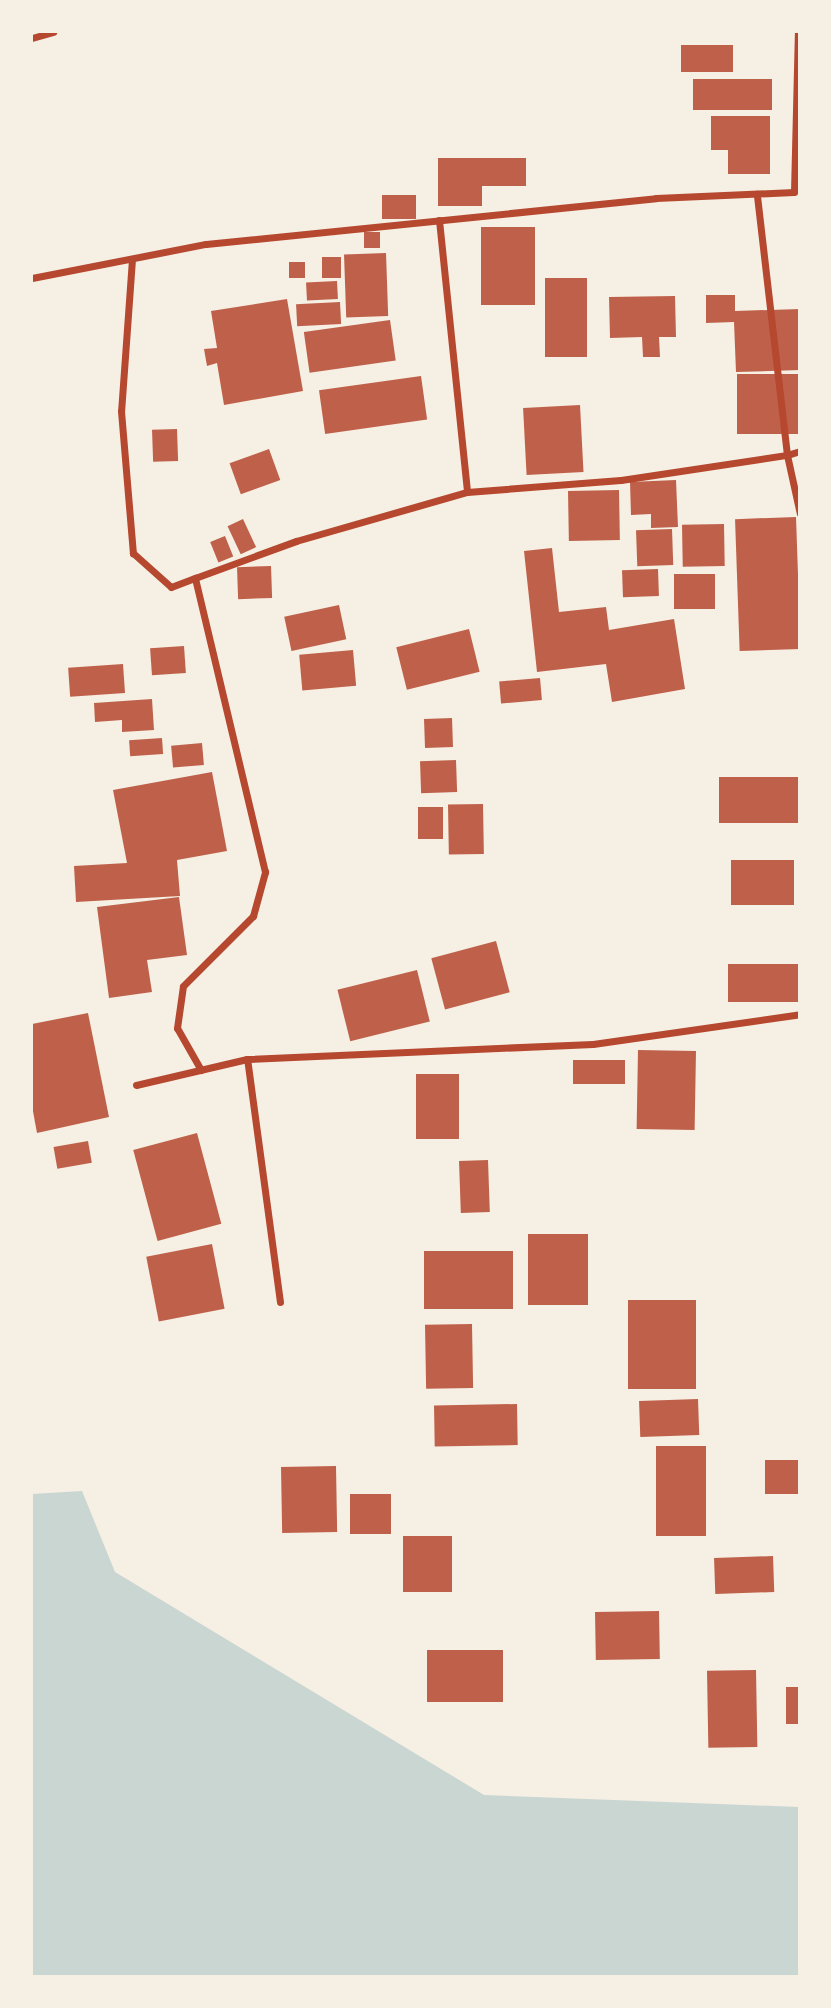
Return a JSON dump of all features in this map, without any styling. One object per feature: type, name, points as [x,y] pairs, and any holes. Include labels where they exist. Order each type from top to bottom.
[{"type":"street","points":[[32,38],[53,32]]},
{"type":"street","points":[[32,278],[206,244],[656,198],[794,192],[798,32]]},
{"type":"street","points":[[757,194],[787,455],[800,514]]},
{"type":"street","points":[[439,220],[467,492]]},
{"type":"street","points":[[132,259],[121,411],[134,553],[171,587],[296,541],[467,492],[621,480],[800,452]]},
{"type":"street","points":[[195,578],[265,872],[253,916],[183,986],[177,1028],[201,1070]]},
{"type":"street","points":[[136,1085],[247,1059],[593,1044],[800,1014]]},
{"type":"street","points":[[247,1059],[280,1302]]},
{"type":"shaded area","points":[[82,1491],[115,1572],[484,1795],[799,1807],[799,1976],[32,1976],[32,1494]]},
{"type":"building","points":[[681,45],[733,45],[733,72],[681,72]]},
{"type":"building","points":[[693,79],[772,79],[772,110],[693,110]]},
{"type":"building","points":[[711,116],[770,116],[770,174],[728,174],[728,150],[711,150]]},
{"type":"building","points":[[438,158],[526,158],[526,186],[482,186],[482,206],[438,206]]},
{"type":"building","points":[[382,195],[416,195],[416,219],[382,219]]},
{"type":"building","points":[[481,227],[535,227],[535,305],[481,305]]},
{"type":"building","points":[[364,232],[380,232],[380,248],[364,248]]},
{"type":"building","points":[[386,253],[388,316],[346,317],[344,254]]},
{"type":"building","points":[[322,257],[341,257],[341,278],[322,278]]},
{"type":"building","points":[[289,262],[305,262],[305,278],[289,278]]},
{"type":"building","points":[[545,278],[587,278],[587,357],[545,357]]},
{"type":"building","points":[[337,281],[338,299],[307,301],[306,283]]},
{"type":"building","points":[[706,295],[735,295],[735,311],[800,309],[800,370],[736,372],[734,322],[706,323]]},
{"type":"building","points":[[675,296],[676,337],[659,337],[660,357],[643,357],[642,337],[610,338],[609,297]]},
{"type":"building","points":[[287,299],[303,391],[224,405],[217,363],[207,366],[204,349],[217,348],[211,311]]},
{"type":"building","points":[[340,302],[341,324],[297,326],[296,304]]},
{"type":"building","points":[[390,320],[396,361],[310,373],[304,332]]},
{"type":"building","points":[[737,374],[800,374],[800,434],[737,434]]},
{"type":"building","points":[[421,376],[427,420],[325,434],[319,390]]},
{"type":"building","points":[[580,405],[584,472],[527,475],[523,408]]},
{"type":"building","points":[[177,429],[178,461],[153,462],[152,430]]},
{"type":"building","points":[[269,449],[280,480],[241,494],[230,463]]},
{"type":"building","points":[[676,480],[678,527],[651,528],[651,514],[631,515],[630,482]]},
{"type":"building","points":[[619,490],[620,540],[569,541],[568,491]]},
{"type":"building","points":[[796,517],[800,649],[740,651],[735,519]]},
{"type":"building","points":[[243,519],[256,547],[241,554],[228,526]]},
{"type":"building","points":[[724,524],[725,566],[683,567],[682,525]]},
{"type":"building","points":[[672,529],[673,565],[637,566],[636,530]]},
{"type":"building","points":[[225,536],[233,556],[218,562],[210,542]]},
{"type":"building","points":[[552,548],[559,612],[606,607],[609,630],[674,619],[685,689],[612,702],[606,664],[537,672],[524,551]]},
{"type":"building","points":[[271,566],[272,598],[238,599],[237,567]]},
{"type":"building","points":[[658,569],[659,596],[623,597],[622,570]]},
{"type":"building","points":[[674,574],[715,574],[715,609],[674,609]]},
{"type":"building","points":[[339,605],[346,639],[292,651],[284,617]]},
{"type":"building","points":[[469,629],[480,672],[407,690],[396,647]]},
{"type":"building","points":[[184,646],[186,673],[152,675],[150,648]]},
{"type":"building","points":[[353,650],[356,686],[302,691],[299,655]]},
{"type":"building","points":[[123,664],[125,693],[70,697],[68,668]]},
{"type":"building","points":[[540,678],[542,700],[501,703],[499,682]]},
{"type":"building","points":[[152,699],[154,730],[122,732],[122,720],[95,722],[94,703]]},
{"type":"building","points":[[452,718],[453,747],[425,748],[424,719]]},
{"type":"building","points":[[162,738],[163,754],[130,756],[129,740]]},
{"type":"building","points":[[202,743],[204,765],[173,768],[171,746]]},
{"type":"building","points":[[456,760],[457,792],[421,793],[420,761]]},
{"type":"building","points":[[212,772],[227,851],[177,860],[180,896],[76,902],[74,866],[127,863],[113,790]]},
{"type":"building","points":[[719,777],[800,777],[800,823],[719,823]]},
{"type":"building","points":[[483,804],[484,854],[449,855],[448,805]]},
{"type":"building","points":[[418,807],[443,807],[443,839],[418,839]]},
{"type":"building","points":[[731,860],[794,860],[794,905],[731,905]]},
{"type":"building","points":[[179,897],[187,955],[147,960],[152,992],[109,998],[97,907]]},
{"type":"building","points":[[496,941],[510,992],[445,1010],[431,958]]},
{"type":"building","points":[[728,964],[800,964],[800,1002],[728,1002]]},
{"type":"building","points":[[417,970],[430,1021],[350,1041],[337,990]]},
{"type":"building","points":[[88,1013],[109,1117],[37,1133],[32,1106],[32,1024]]},
{"type":"building","points":[[638,1050],[696,1051],[695,1130],[637,1129]]},
{"type":"building","points":[[573,1060],[625,1060],[625,1084],[573,1084]]},
{"type":"building","points":[[416,1074],[459,1074],[459,1139],[416,1139]]},
{"type":"building","points":[[197,1133],[221,1224],[158,1241],[133,1150]]},
{"type":"building","points":[[88,1141],[92,1163],[57,1169],[54,1147]]},
{"type":"building","points":[[488,1160],[490,1212],[461,1213],[459,1161]]},
{"type":"building","points":[[528,1234],[588,1234],[588,1305],[528,1305]]},
{"type":"building","points":[[212,1244],[225,1309],[159,1322],[146,1257]]},
{"type":"building","points":[[424,1251],[513,1251],[513,1309],[424,1309]]},
{"type":"building","points":[[628,1300],[696,1300],[696,1389],[628,1389]]},
{"type":"building","points":[[472,1324],[473,1388],[426,1389],[425,1325]]},
{"type":"building","points":[[698,1399],[699,1435],[640,1437],[639,1401]]},
{"type":"building","points":[[517,1404],[518,1445],[435,1446],[434,1405]]},
{"type":"building","points":[[656,1446],[706,1446],[706,1536],[656,1536]]},
{"type":"building","points":[[765,1460],[800,1460],[800,1494],[765,1494]]},
{"type":"building","points":[[336,1466],[337,1532],[282,1533],[281,1467]]},
{"type":"building","points":[[350,1494],[391,1494],[391,1534],[350,1534]]},
{"type":"building","points":[[403,1536],[452,1536],[452,1592],[403,1592]]},
{"type":"building","points":[[773,1556],[774,1592],[715,1594],[714,1558]]},
{"type":"building","points":[[659,1611],[660,1659],[596,1660],[595,1612]]},
{"type":"building","points":[[427,1650],[503,1650],[503,1702],[427,1702]]},
{"type":"building","points":[[756,1670],[757,1747],[708,1748],[707,1671]]},
{"type":"building","points":[[786,1687],[800,1687],[800,1724],[786,1724]]}]
